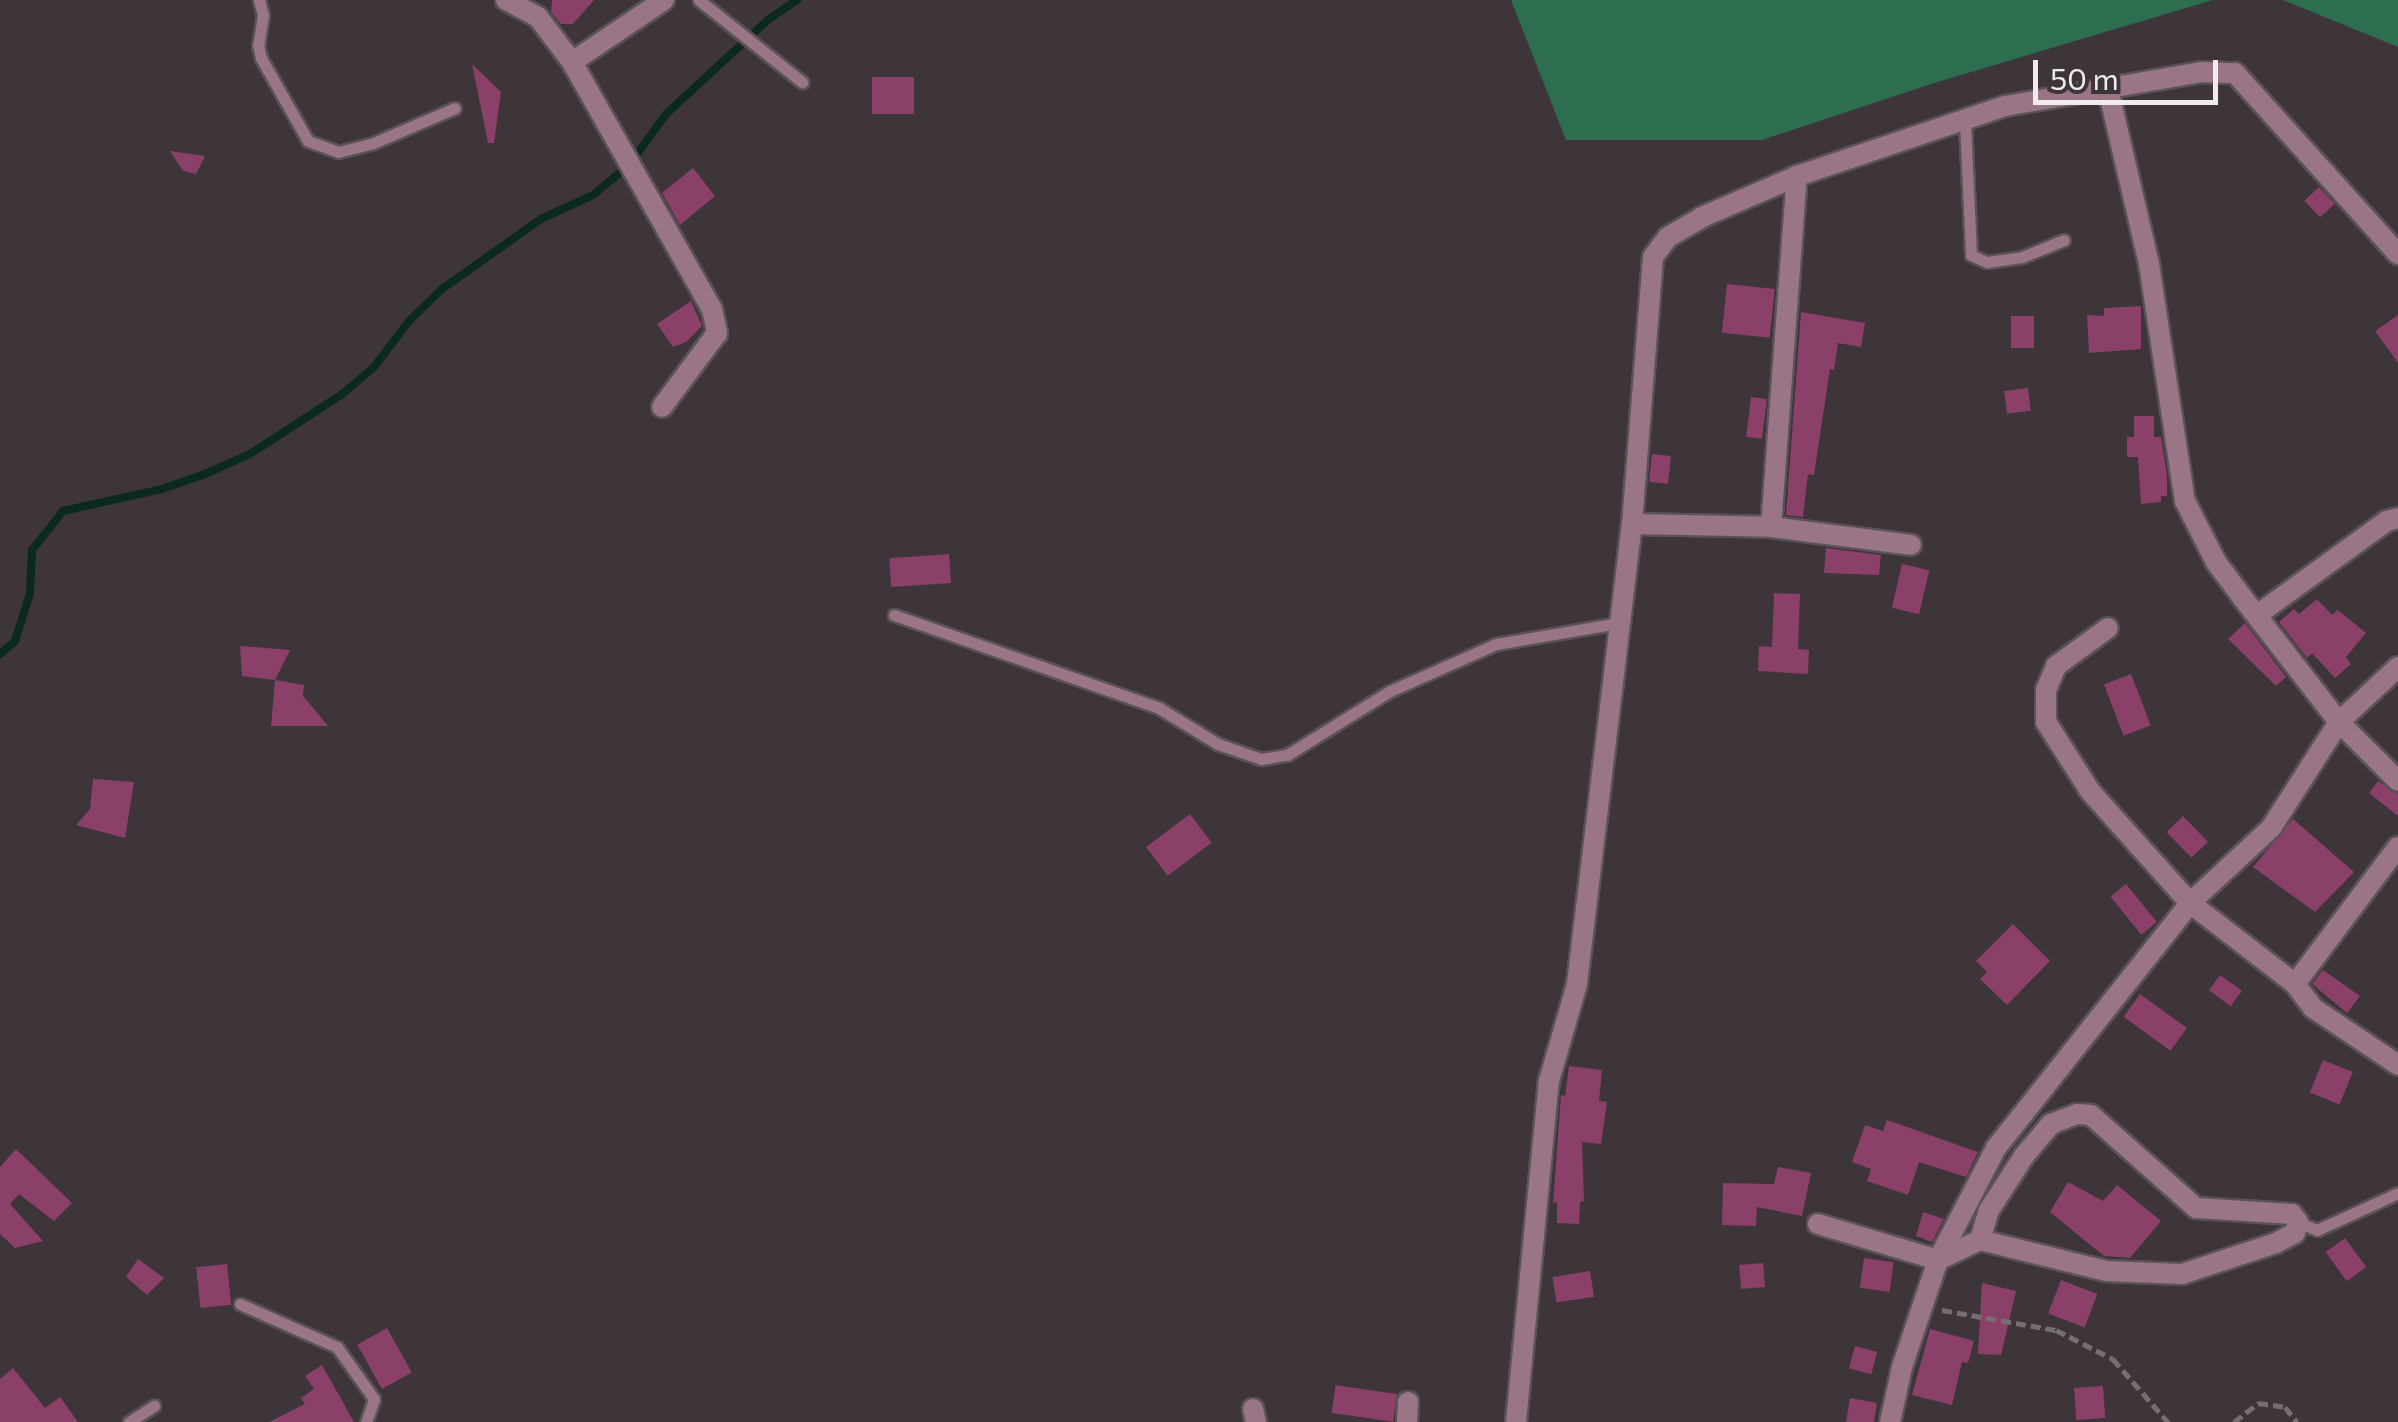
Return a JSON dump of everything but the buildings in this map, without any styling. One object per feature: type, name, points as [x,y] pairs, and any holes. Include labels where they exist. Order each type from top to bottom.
[{"type":"street","points":[[506,0],[538,17],[572,62],[712,309],[717,333],[662,407]]},
{"type":"street","points":[[572,62],[664,0]]},
{"type":"street","points":[[1516,1422],[1549,1080],[1577,984],[1632,524],[1653,256],[1668,237],[1702,217],[1797,176],[2006,106],[2201,72],[2235,73],[2398,254]]},
{"type":"street","points":[[2108,89],[2149,264],[2185,501],[2216,562],[2256,615],[2340,722],[2398,781]]},
{"type":"street","points":[[1772,527],[1797,176]]},
{"type":"street","points":[[2256,615],[2387,521],[2398,518]]},
{"type":"street","points":[[1632,524],[1772,527],[1911,545]]},
{"type":"street","points":[[2108,628],[2056,666],[2046,690],[2046,722],[2090,790],[2190,903],[2295,984],[2313,1008],[2398,1065]]},
{"type":"street","points":[[1890,1422],[1892,1400],[1938,1260],[1996,1148],[2190,903],[2271,828],[2340,722],[2398,668]]},
{"type":"street","points":[[2295,984],[2398,847]]},
{"type":"street","points":[[1818,1224],[1938,1260],[1980,1240],[2106,1272],[2182,1274],[2276,1243],[2294,1232],[2298,1222],[2292,1214],[2196,1208],[2091,1116],[2077,1114],[2051,1124],[2024,1156],[1989,1210],[1980,1240]]},
{"type":"lane","points":[[258,0],[264,15],[258,45],[261,58],[308,141],[338,152],[371,144],[455,108]]},
{"type":"lane","points":[[700,0],[802,82]]},
{"type":"lane","points":[[1964,122],[1971,254],[1987,262],[2022,256],[2064,240]]},
{"type":"lane","points":[[894,615],[1159,708],[1218,744],[1262,759],[1287,755],[1390,691],[1496,644],[1619,623]]},
{"type":"lane","points":[[2298,1222],[2318,1230],[2398,1193]]},
{"type":"lane","points":[[240,1304],[337,1347],[374,1399],[366,1422]]},
{"type":"lane","points":[[128,1422],[154,1406]]},
{"type":"path","points":[[1919,1312],[1944,1310],[2056,1330],[2113,1360],[2168,1422]]},
{"type":"path","points":[[2234,1422],[2258,1403],[2268,1403],[2292,1411],[2297,1422]]},
{"type":"green space","points":[[1511,0],[2213,0],[1934,83],[1762,140],[1566,140]]},
{"type":"green space","points":[[2283,0],[2398,0],[2398,47]]},
{"type":"waterway","points":[[0,654],[15,641],[30,593],[32,550],[63,511],[162,489],[205,474],[250,454],[341,395],[374,367],[409,321],[442,289],[541,219],[593,195],[629,165],[666,114],[769,19],[797,0]]}]
